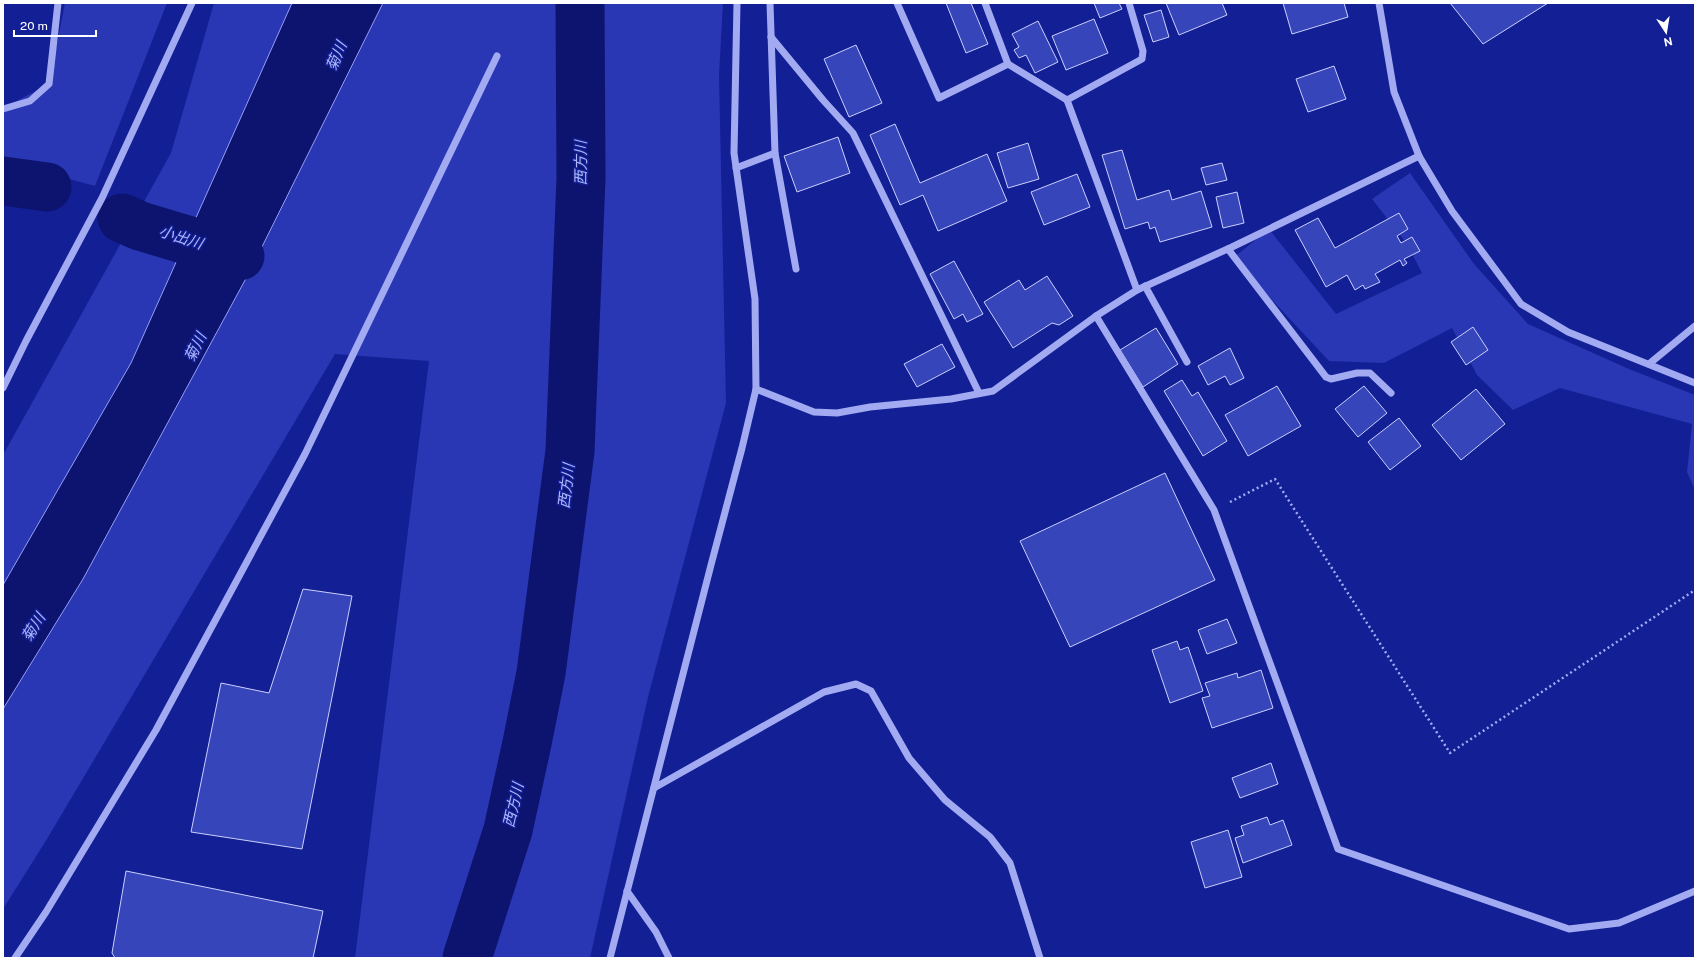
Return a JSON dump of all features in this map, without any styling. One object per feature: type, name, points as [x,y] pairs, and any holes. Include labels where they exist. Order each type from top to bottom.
[{"type":"street","points":[[3,109],[30,101],[49,84],[58,3]]},
{"type":"street","points":[[3,388],[26,341],[102,198],[192,3]]},
{"type":"street","points":[[610,958],[756,389],[755,299],[734,153],[737,3]]},
{"type":"street","points":[[770,3],[775,153],[796,269]]},
{"type":"street","points":[[897,3],[939,98],[1008,64]]},
{"type":"street","points":[[985,3],[1008,64],[1067,100],[1137,290]]},
{"type":"street","points":[[1067,100],[1142,59],[1142,51],[1129,3]]},
{"type":"street","points":[[1379,3],[1394,92],[1419,156],[1452,211],[1522,304],[1568,332],[1695,383]]},
{"type":"street","points":[[771,37],[823,100],[853,133],[979,393]]},
{"type":"street","points":[[15,958],[46,912],[156,730],[305,454],[497,56]]},
{"type":"street","points":[[736,168],[775,153]]},
{"type":"street","points":[[756,389],[814,412],[837,413],[870,407],[951,399],[993,391],[1096,316],[1137,290],[1228,249],[1419,156]]},
{"type":"street","points":[[1228,249],[1326,377],[1331,379],[1357,373],[1370,373],[1391,394]]},
{"type":"street","points":[[1146,286],[1187,362]]},
{"type":"street","points":[[1096,316],[1214,510],[1338,849],[1570,929],[1620,923],[1695,891]]},
{"type":"street","points":[[1649,364],[1695,326]]},
{"type":"street","points":[[654,788],[824,692],[856,684],[871,691],[909,758],[945,800],[990,837],[1010,863],[1040,958]]},
{"type":"street","points":[[628,891],[656,932],[670,958]]},
{"type":"path","points":[[1214,510],[1275,479],[1450,753],[1695,590]]},
{"type":"shaded area","points":[[65,3],[167,3],[95,186],[3,161],[3,108],[49,84]]},
{"type":"shaded area","points":[[214,3],[723,3],[719,75],[726,403],[648,697],[590,958],[355,958],[429,361],[335,354],[47,839],[3,909],[3,455],[171,153]]},
{"type":"shaded area","points":[[1410,173],[1474,264],[1528,324],[1629,369],[1695,395],[1695,490],[1687,472],[1692,424],[1560,388],[1513,410],[1477,375],[1452,328],[1384,363],[1329,361],[1233,258],[1269,229],[1336,314],[1422,273],[1407,244],[1372,199]]},
{"type":"water","name":"菊川","points":[[292,3],[383,3],[250,271],[83,579],[3,709],[3,585],[131,363]]},
{"type":"building","points":[[946,3],[971,3],[988,44],[966,53]]},
{"type":"building","points":[[1094,3],[1119,3],[1122,9],[1100,18]]},
{"type":"building","points":[[1166,3],[1222,3],[1227,15],[1179,35]]},
{"type":"building","points":[[1283,3],[1344,3],[1348,17],[1292,34]]},
{"type":"building","points":[[1450,3],[1548,3],[1483,44]]},
{"type":"building","points":[[1161,10],[1169,37],[1153,42],[1144,15]]},
{"type":"building","points":[[1094,19],[1108,53],[1066,70],[1052,36]]},
{"type":"building","points":[[1038,21],[1058,62],[1035,73],[1026,55],[1019,58],[1014,50],[1019,47],[1012,34]]},
{"type":"building","points":[[856,45],[882,103],[849,117],[824,59]]},
{"type":"building","points":[[1334,66],[1346,99],[1308,112],[1296,79]]},
{"type":"building","points":[[895,124],[920,183],[987,154],[1007,201],[938,231],[923,195],[900,205],[870,135]]},
{"type":"building","points":[[838,137],[850,173],[797,192],[784,156]]},
{"type":"building","points":[[1028,143],[1039,179],[1008,188],[997,153]]},
{"type":"building","points":[[1122,150],[1137,200],[1169,190],[1172,200],[1201,191],[1212,227],[1160,242],[1155,227],[1150,229],[1148,222],[1125,229],[1102,155]]},
{"type":"building","points":[[1222,163],[1227,180],[1206,185],[1201,168]]},
{"type":"building","points":[[1077,174],[1090,207],[1044,225],[1031,192]]},
{"type":"building","points":[[1237,192],[1244,223],[1223,228],[1216,197]]},
{"type":"building","points":[[1399,213],[1408,229],[1397,236],[1401,243],[1412,237],[1420,251],[1404,259],[1407,263],[1403,266],[1400,260],[1375,274],[1380,282],[1365,289],[1363,285],[1355,290],[1347,275],[1326,287],[1295,230],[1318,218],[1335,248]]},
{"type":"building","points":[[954,261],[983,314],[967,322],[963,314],[954,319],[930,274]]},
{"type":"building","points":[[1047,276],[1073,316],[1059,325],[1052,323],[1013,348],[984,302],[1019,280],[1025,290]]},
{"type":"building","points":[[1473,327],[1488,350],[1466,365],[1451,342]]},
{"type":"building","points":[[1156,328],[1178,364],[1143,387],[1120,350]]},
{"type":"building","points":[[942,344],[955,367],[917,387],[904,364]]},
{"type":"building","points":[[1230,348],[1244,378],[1230,385],[1225,376],[1208,385],[1198,366]]},
{"type":"building","points":[[1182,380],[1192,396],[1198,392],[1227,441],[1203,456],[1164,391]]},
{"type":"building","points":[[1277,386],[1301,426],[1248,456],[1225,415]]},
{"type":"building","points":[[1364,386],[1387,413],[1358,437],[1335,409]]},
{"type":"building","points":[[1476,389],[1505,424],[1461,460],[1432,425]]},
{"type":"building","points":[[1399,418],[1421,446],[1390,470],[1368,442]]},
{"type":"building","points":[[1165,473],[1215,580],[1070,647],[1020,541]]},
{"type":"building","points":[[303,589],[352,596],[302,849],[191,832],[221,683],[269,693]]},
{"type":"building","points":[[1227,619],[1237,643],[1207,654],[1198,630]]},
{"type":"building","points":[[1177,641],[1180,650],[1188,647],[1203,691],[1170,703],[1152,650]]},
{"type":"building","points":[[1261,670],[1273,708],[1212,728],[1202,698],[1210,696],[1205,683],[1237,673],[1238,678]]},
{"type":"building","points":[[1271,763],[1278,784],[1240,798],[1232,778]]},
{"type":"building","points":[[1267,817],[1270,825],[1283,820],[1292,845],[1243,863],[1235,838],[1244,835],[1241,826]]},
{"type":"building","points":[[1228,830],[1242,877],[1205,888],[1191,842]]},
{"type":"building","points":[[126,871],[323,911],[313,958],[115,958],[112,953]]},
{"type":"waterway","name":"西方川","points":[[467,958],[508,830],[527,743],[541,673],[570,451],[581,178],[580,3]]},
{"type":"waterway","name":"小出川","points":[[3,181],[47,187]]},
{"type":"waterway","name":"小出川","points":[[122,218],[140,226],[240,256]]}]
